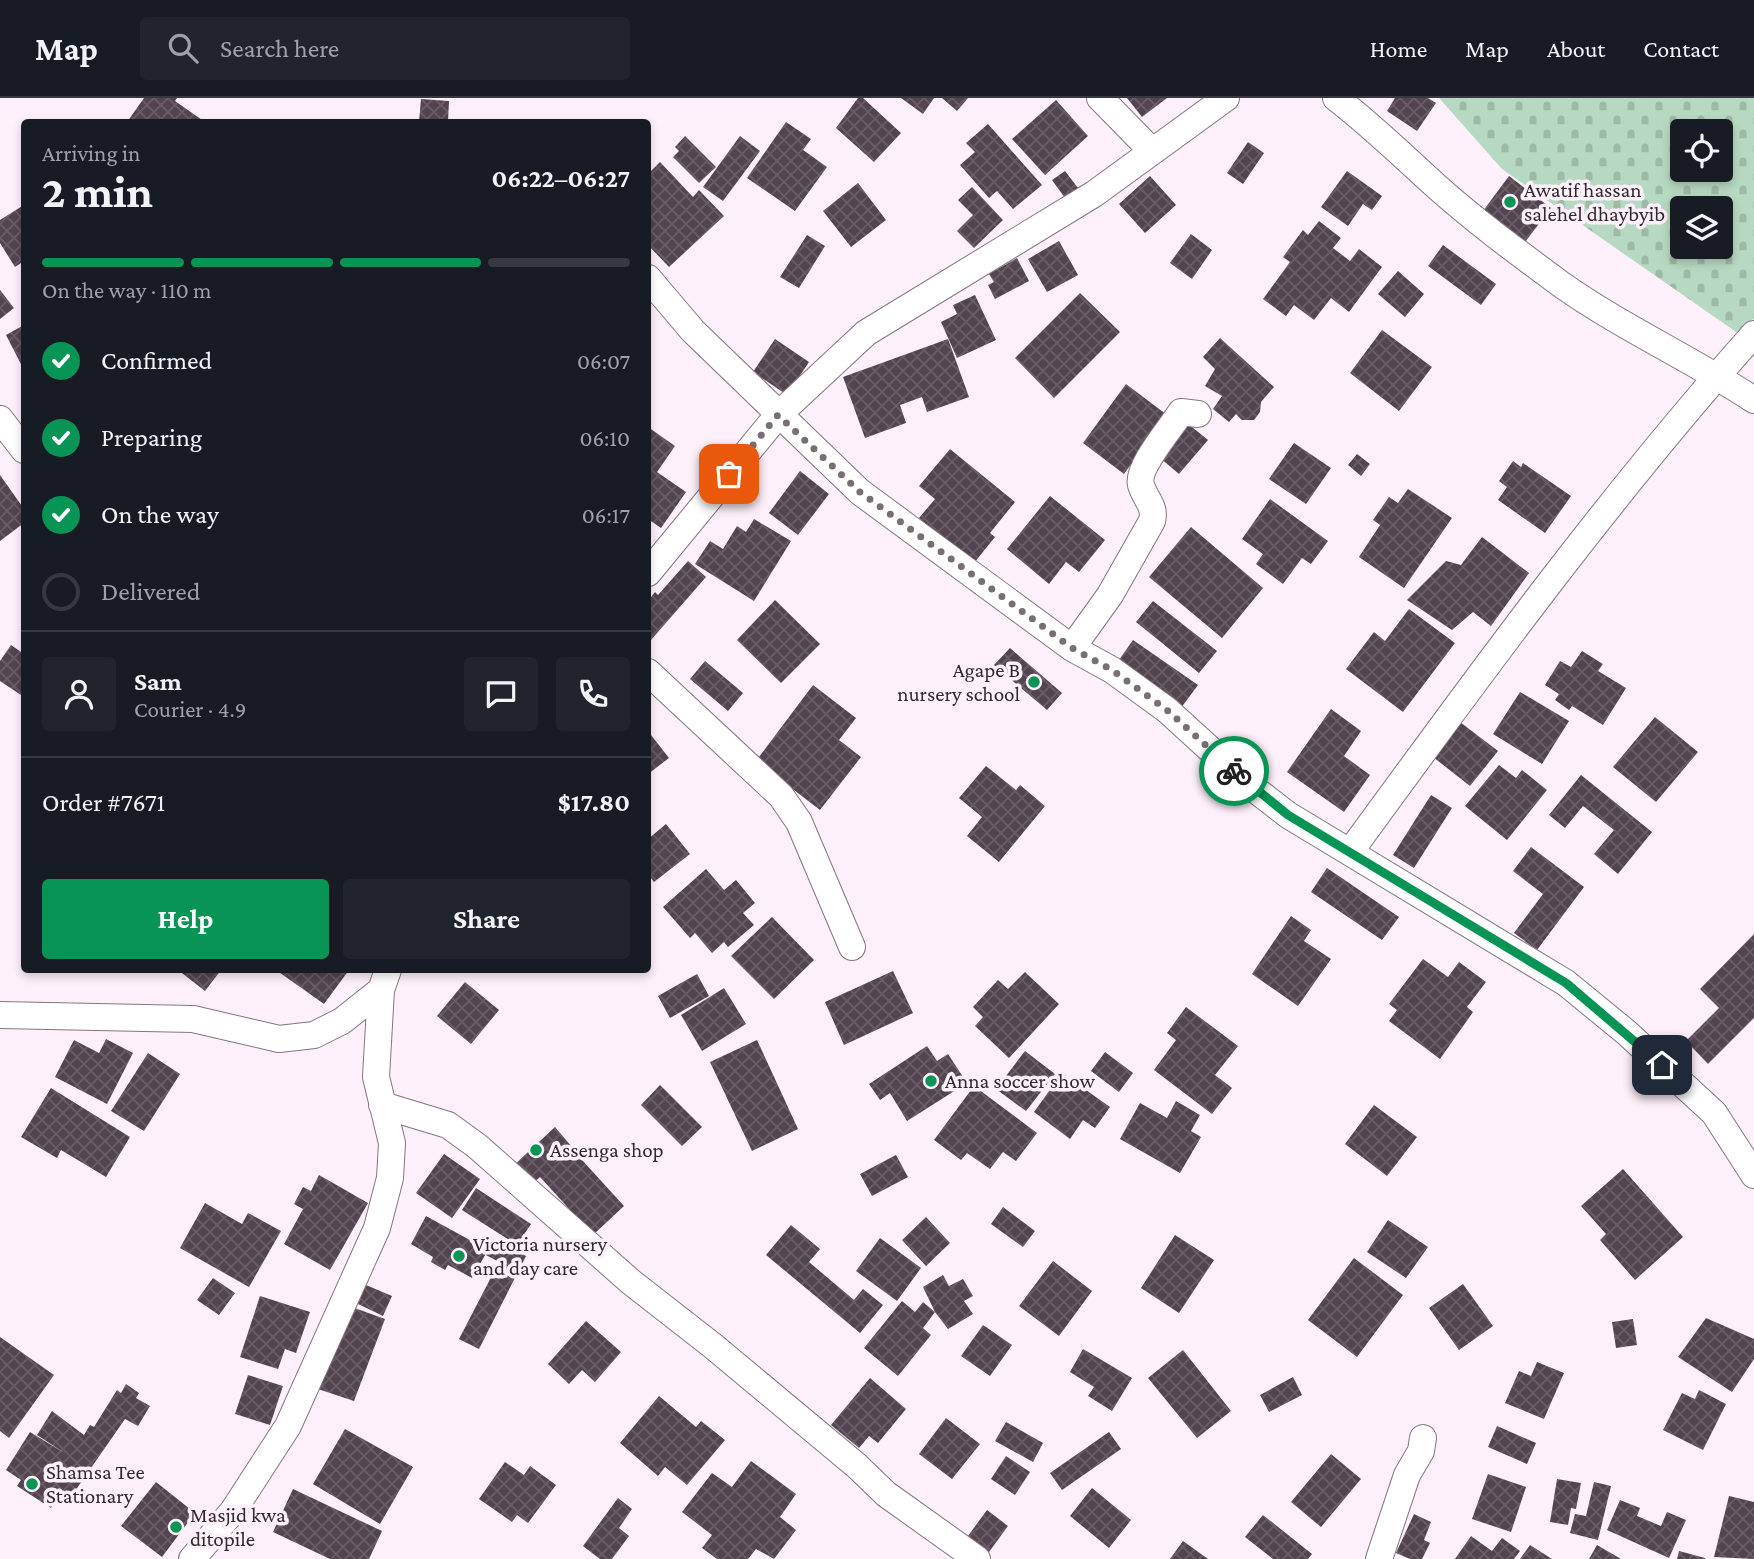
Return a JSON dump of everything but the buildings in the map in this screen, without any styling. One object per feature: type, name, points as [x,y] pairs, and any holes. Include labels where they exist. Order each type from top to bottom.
[{"type":"street","points":[[1100,98],[1151,150]]},
{"type":"street","points":[[651,569],[778,415],[866,333],[1094,194],[1226,98]]},
{"type":"street","points":[[1336,98],[1375,128],[1438,187],[1562,285],[1611,317],[1717,376],[1754,400]]},
{"type":"street","points":[[651,282],[693,331],[860,492],[1072,648],[1112,670],[1167,710],[1248,784],[1288,815],[1576,991],[1627,1033],[1714,1113],[1754,1175]]},
{"type":"street","points":[[1350,852],[1465,695],[1630,479],[1754,334]]},
{"type":"street","points":[[1072,648],[1110,595],[1152,522],[1154,513],[1151,502],[1142,487],[1143,468],[1181,412],[1198,414]]},
{"type":"street","points":[[651,675],[781,796],[799,822],[852,947]]},
{"type":"street","points":[[0,1015],[193,1019],[279,1039],[314,1035],[342,1021],[385,980]]},
{"type":"street","points":[[192,1559],[233,1511],[288,1426],[377,1228],[390,1178],[392,1143],[376,1077],[385,980]]},
{"type":"street","points":[[382,1105],[448,1125],[477,1146],[631,1282],[713,1346],[857,1466],[886,1494],[977,1559]]},
{"type":"street","points":[[1379,1559],[1423,1438]]},
{"type":"green space","points":[[1439,98],[1754,98],[1754,318],[1739,334],[1502,169]]},
{"type":"way so far","points":[[729,474],[778,415],[860,492],[1072,648],[1112,670],[1167,710],[1234,771]]},
{"type":"place","name":"Awatif hassan salehel dhaybyib","points":[[1510,202]]},
{"type":"place","name":"Agape B nursery school","points":[[1034,682]]},
{"type":"place","name":"Anna soccer show","points":[[931,1081]]},
{"type":"place","name":"Assenga shop","points":[[536,1150]]},
{"type":"place","name":"Victoria nursery and day care","points":[[459,1256]]},
{"type":"place","name":"Shamsa Tee Stationary","points":[[32,1484]]},
{"type":"place","name":"Masjid kwa ditopile","points":[[176,1527]]},
{"type":"route","points":[[1234,771],[1288,815],[1566,983],[1662,1065]]}]
